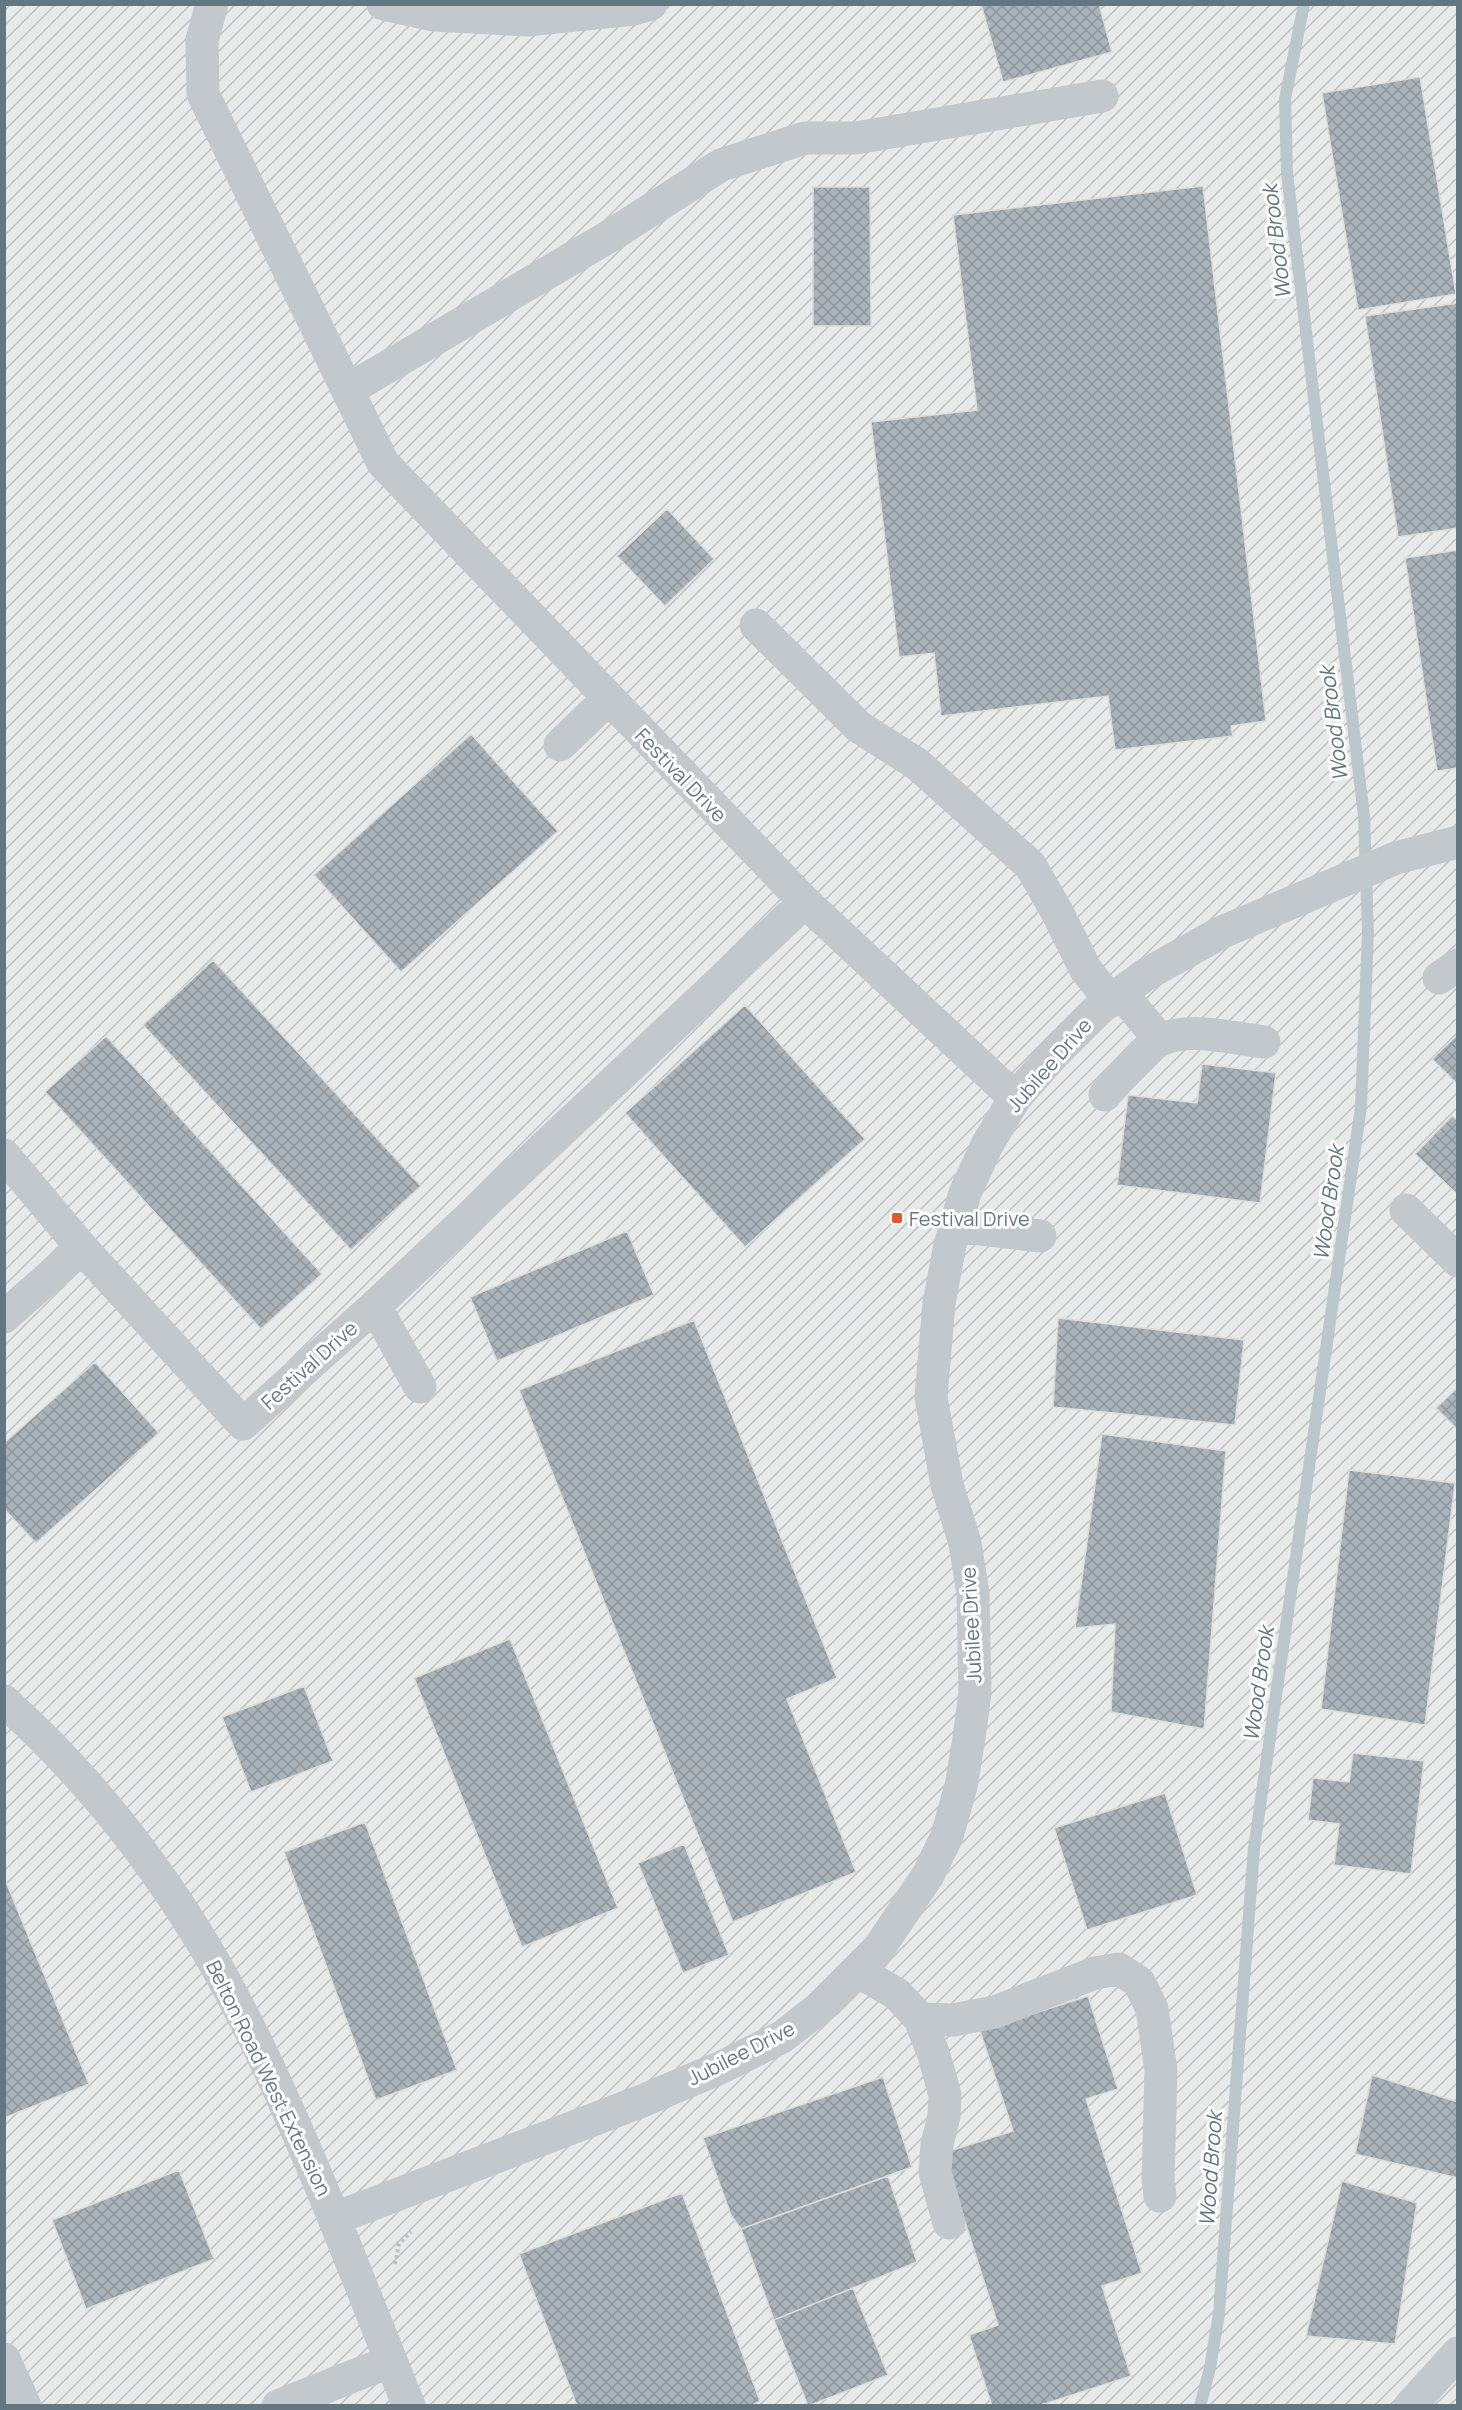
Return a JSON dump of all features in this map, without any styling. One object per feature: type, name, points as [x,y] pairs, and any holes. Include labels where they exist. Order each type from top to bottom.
[{"type":"street","name":"Festival Drive","points":[[212,4],[202,40],[203,94],[383,463],[805,902],[1015,1098]]},
{"type":"street","points":[[383,4],[433,15],[527,20],[634,9],[651,4]]},
{"type":"street","points":[[348,390],[610,236],[721,165],[805,138],[856,138],[1102,96]]},
{"type":"street","points":[[756,625],[859,727],[917,764],[1030,865],[1086,970],[1160,1040]]},
{"type":"street","points":[[560,745],[608,699]]},
{"type":"street","name":"Jubilee Drive","points":[[336,2218],[642,2101],[722,2067],[782,2037],[827,2002],[875,1954],[928,1875],[947,1836],[961,1786],[971,1726],[975,1693],[973,1594],[965,1543],[947,1485],[931,1397],[939,1303],[956,1226],[965,1193],[987,1145],[1015,1098],[1059,1048],[1116,996],[1145,975],[1220,933],[1396,858],[1458,842]]},
{"type":"street","name":"Festival Drive","points":[[82,1248],[243,1424],[375,1306],[805,902]]},
{"type":"street","points":[[1105,1095],[1121,1075],[1160,1040],[1196,1033],[1264,1042]]},
{"type":"street","points":[[4,1155],[82,1248],[4,1317]]},
{"type":"street","points":[[1406,1210],[1458,1261]]},
{"type":"street","points":[[956,1226],[1040,1236]]},
{"type":"street","name":"Festival Drive","points":[[375,1306],[420,1387]]},
{"type":"street","name":"Belton Road West Extension","points":[[4,1701],[36,1730],[103,1803],[156,1872],[203,1943],[283,2099],[336,2218],[409,2406]]},
{"type":"street","points":[[920,2019],[953,2020],[995,2012],[1095,1973],[1119,1969],[1139,1982],[1152,2009],[1161,2070],[1158,2179],[1160,2196]]},
{"type":"street","points":[[859,1972],[897,1994],[920,2019],[934,2055],[945,2096],[935,2172],[949,2223]]},
{"type":"street","points":[[1410,2406],[1458,2353]]},
{"type":"street","points":[[4,2359],[25,2406]]},
{"type":"street","points":[[278,2406],[391,2361]]},
{"type":"path","points":[[395,2269],[399,2244],[408,2234],[421,2226],[406,2192]]},
{"type":"shaded area","points":[[5,5],[1457,5],[1457,2405],[5,2406]]},
{"type":"building","points":[[981,4],[1099,4],[1112,52],[1003,82]]},
{"type":"building","points":[[1420,77],[1456,294],[1358,310],[1322,93]]},
{"type":"building","points":[[1203,186],[1266,721],[1231,726],[1233,736],[1115,750],[1108,696],[941,716],[934,653],[899,657],[871,422],[977,410],[953,215]]},
{"type":"building","points":[[813,187],[870,187],[871,326],[813,326]]},
{"type":"building","points":[[1458,303],[1458,528],[1398,537],[1365,316]]},
{"type":"building","points":[[667,509],[714,559],[665,606],[617,556]]},
{"type":"building","points":[[1458,550],[1458,768],[1437,771],[1405,558]]},
{"type":"building","points":[[471,734],[558,831],[401,972],[314,875]]},
{"type":"building","points":[[213,960],[421,1186],[351,1250],[143,1025]]},
{"type":"building","points":[[745,1005],[865,1139],[745,1247],[625,1113]]},
{"type":"building","points":[[1458,1034],[1458,1085],[1432,1059]]},
{"type":"building","points":[[106,1036],[322,1274],[261,1329],[45,1092]]},
{"type":"building","points":[[1202,1064],[1276,1073],[1260,1203],[1117,1185],[1128,1095],[1197,1103]]},
{"type":"building","points":[[1452,1116],[1458,1121],[1458,1195],[1415,1154]]},
{"type":"building","points":[[627,1231],[654,1295],[497,1361],[470,1297]]},
{"type":"building","points":[[1058,1318],[1244,1340],[1235,1425],[1053,1407]]},
{"type":"building","points":[[694,1320],[837,1678],[787,1699],[856,1872],[733,1922],[519,1390]]},
{"type":"building","points":[[95,1362],[159,1433],[36,1543],[4,1509],[4,1443]]},
{"type":"building","points":[[1458,1387],[1458,1430],[1436,1408]]},
{"type":"building","points":[[1102,1434],[1226,1451],[1204,1729],[1111,1712],[1115,1624],[1075,1628]]},
{"type":"building","points":[[1349,1470],[1455,1483],[1425,1725],[1321,1709]]},
{"type":"building","points":[[510,1639],[618,1908],[522,1947],[414,1678]]},
{"type":"building","points":[[304,1686],[333,1761],[251,1792],[222,1717]]},
{"type":"building","points":[[1353,1753],[1424,1761],[1411,1874],[1334,1865],[1339,1824],[1308,1820],[1313,1778],[1349,1782]]},
{"type":"building","points":[[1165,1793],[1197,1895],[1087,1930],[1054,1828]]},
{"type":"building","points":[[365,1822],[457,2070],[376,2100],[284,1852]]},
{"type":"building","points":[[684,1844],[729,1955],[683,1973],[638,1863]]},
{"type":"building","points":[[4,1877],[89,2084],[4,2118]]},
{"type":"building","points":[[1088,1996],[1118,2089],[1086,2099],[1142,2273],[1102,2286],[1131,2376],[1038,2406],[992,2406],[969,2335],[998,2325],[943,2153],[1013,2131],[980,2031]]},
{"type":"building","points":[[1372,2075],[1458,2102],[1458,2178],[1355,2154]]},
{"type":"building","points":[[883,2077],[912,2167],[741,2229],[731,2215],[703,2138]]},
{"type":"building","points":[[179,2170],[214,2259],[86,2309],[52,2220]]},
{"type":"building","points":[[888,2176],[917,2262],[774,2320],[741,2229]]},
{"type":"building","points":[[1342,2181],[1417,2203],[1395,2344],[1306,2336]]},
{"type":"building","points":[[682,2193],[760,2401],[750,2406],[577,2406],[519,2254]]},
{"type":"building","points":[[853,2288],[888,2375],[808,2406],[774,2320]]},
{"type":"waterway","name":"Wood Brook","points":[[1200,2406],[1210,2368],[1219,2313],[1254,1848],[1361,1107],[1368,933],[1364,816],[1287,173],[1285,99],[1304,4]]},
{"type":"place","name":"Festival Drive","points":[[897,1218]]}]
